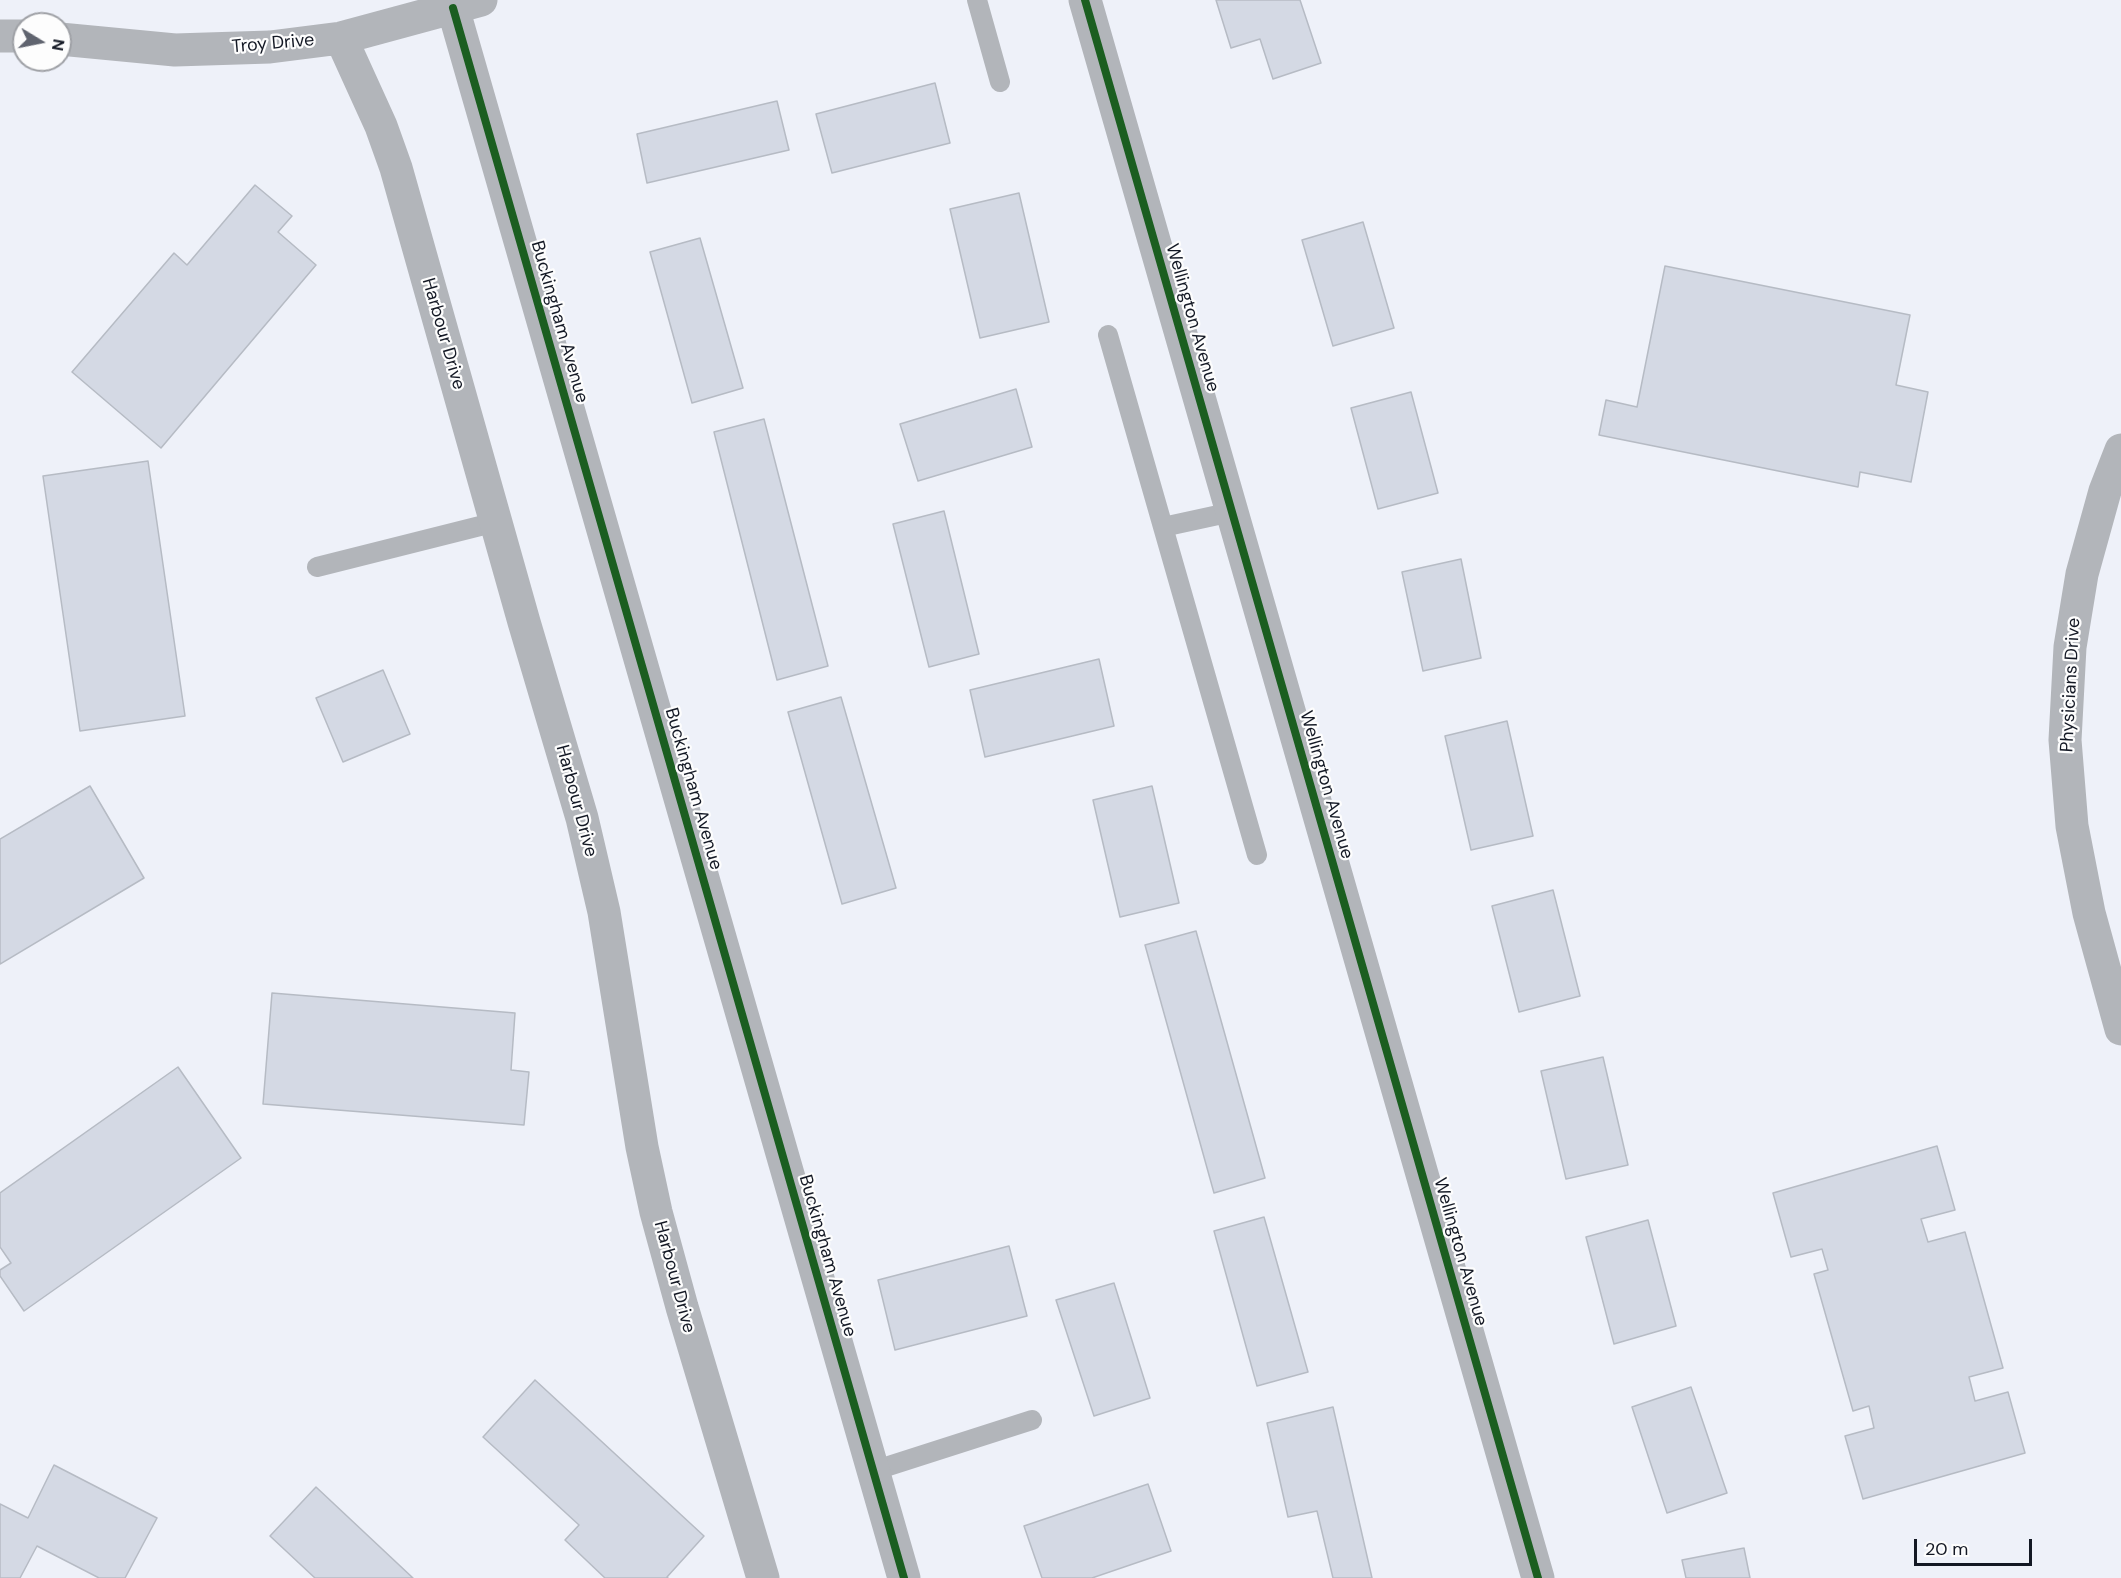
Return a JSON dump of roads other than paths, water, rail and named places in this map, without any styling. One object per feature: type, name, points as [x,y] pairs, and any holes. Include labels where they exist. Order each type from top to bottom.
[{"type":"street","name":"Wellington Avenue","points":[[1085,0],[1538,1578]]},
{"type":"street","name":"Troy Drive","points":[[72,40],[175,50],[270,47],[341,38],[467,4]]},
{"type":"street","name":"Buckingham Avenue","points":[[467,4],[904,1578]]},
{"type":"street","name":"Harbour Drive","points":[[341,38],[381,126],[396,168],[587,839],[604,912],[642,1147],[656,1212],[763,1578]]},
{"type":"street","name":"Physicians Drive","points":[[2121,450],[2105,491],[2082,574],[2070,647],[2065,740],[2072,826],[2089,913],[2121,1029]]},
{"type":"lane","points":[[977,0],[1000,82]]},
{"type":"lane","points":[[1108,335],[1257,855]]},
{"type":"lane","points":[[1163,527],[1232,512]]},
{"type":"lane","points":[[317,567],[496,522]]},
{"type":"lane","points":[[873,1471],[1032,1420]]}]
